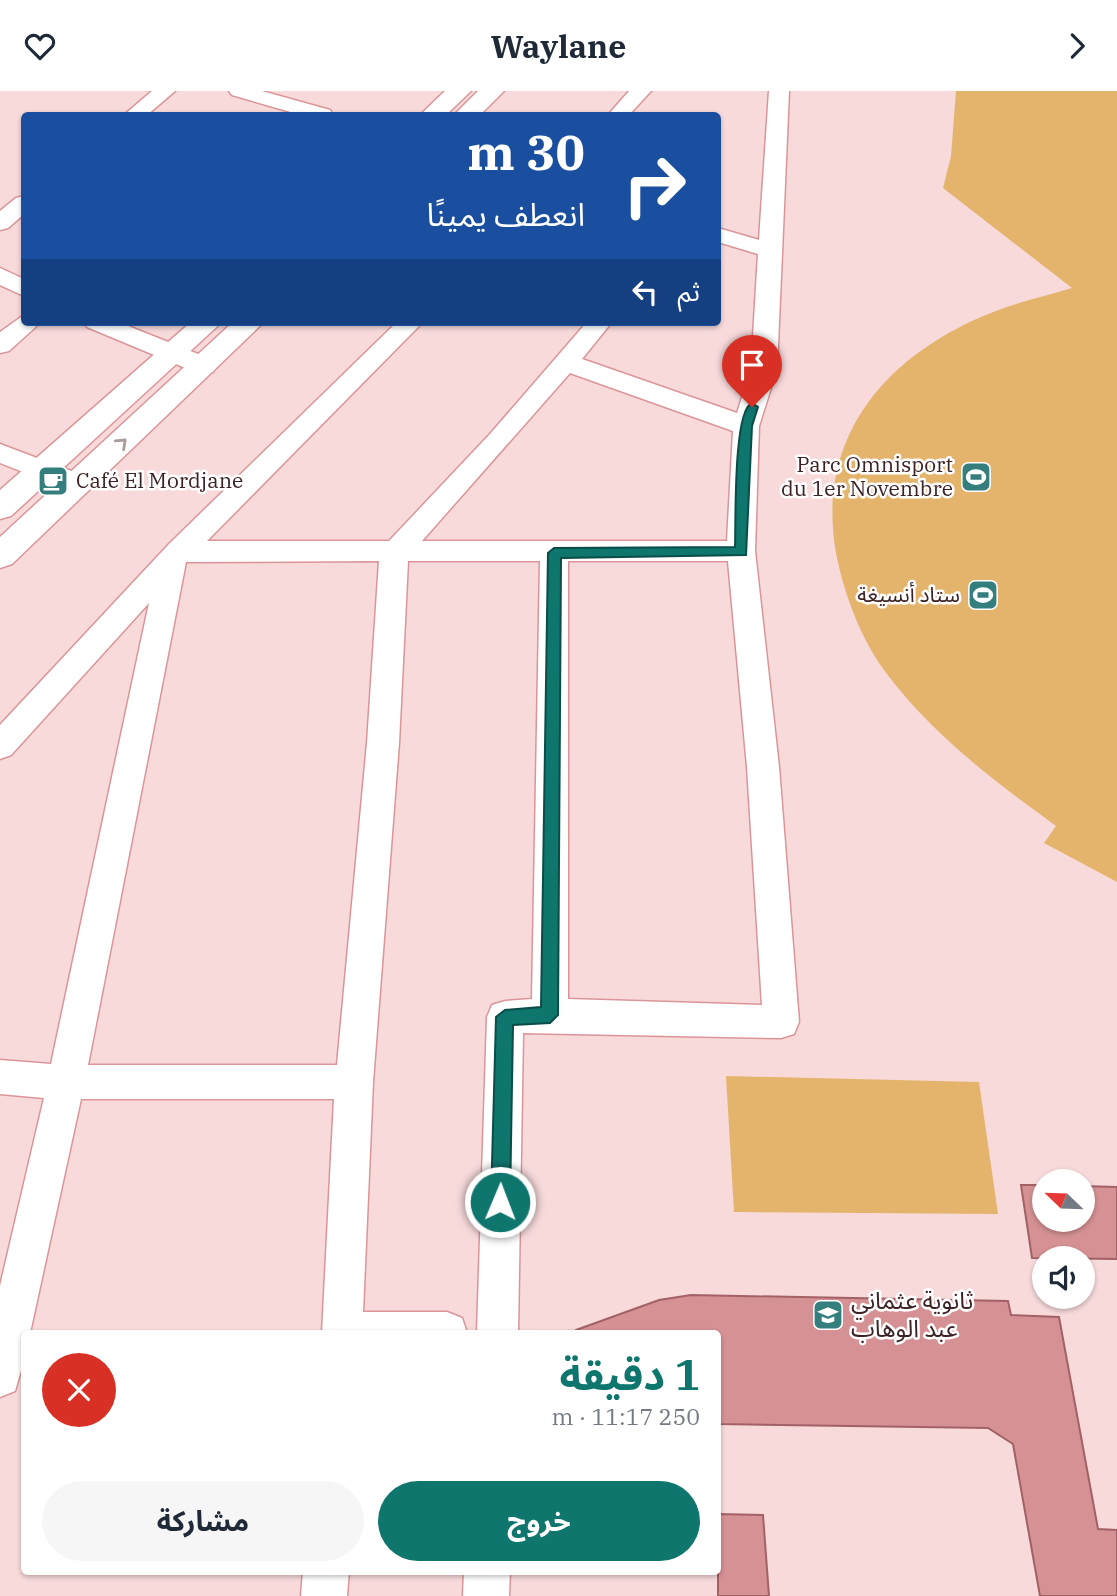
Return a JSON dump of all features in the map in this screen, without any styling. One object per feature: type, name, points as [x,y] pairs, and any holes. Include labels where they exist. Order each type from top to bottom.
[{"type":"main road","points":[[435,112],[459,91]]},
{"type":"main road","points":[[469,112],[492,91]]},
{"type":"main road","points":[[0,508],[203,326]]},
{"type":"main road","points":[[0,557],[246,326]]},
{"type":"street","points":[[138,112],[164,91]]},
{"type":"street","points":[[239,91],[275,110],[294,112]]},
{"type":"street","points":[[275,110],[299,91]]},
{"type":"street","points":[[621,112],[641,91]]},
{"type":"street","points":[[498,1330],[505,1017],[550,1015],[781,1022],[763,767],[741,551],[746,426],[764,369],[779,91]]},
{"type":"street","points":[[0,223],[21,206]]},
{"type":"street","points":[[721,236],[770,250]]},
{"type":"street","points":[[0,275],[21,287]]},
{"type":"street","points":[[0,345],[24,326]]},
{"type":"street","points":[[106,326],[204,366]]},
{"type":"street","points":[[0,746],[175,555],[407,326]]},
{"type":"street","points":[[342,1330],[354,1082],[383,743],[394,553],[499,440],[596,326]]},
{"type":"street","points":[[564,362],[746,426]]},
{"type":"street","points":[[0,453],[77,484]]},
{"type":"street","points":[[175,555],[741,551]]},
{"type":"street","points":[[550,1015],[554,553]]},
{"type":"street","points":[[1,1364],[66,1082],[175,555]]},
{"type":"street","points":[[0,1077],[66,1082],[354,1082]]},
{"type":"street","points":[[324,1596],[326,1575]]},
{"type":"street","points":[[486,1596],[487,1575]]},
{"type":"shaded area","name":"Parc Omnisport du 1er Novembre","points":[[956,91],[1117,91],[1117,882],[1044,843],[1056,826],[966,756],[905,696],[869,647],[849,600],[836,553],[832,512],[836,475],[847,440],[864,409],[886,381],[914,356],[981,317],[1072,288],[943,188],[951,156]]},
{"type":"shaded area","points":[[726,1076],[979,1082],[998,1214],[734,1212]]},
{"type":"building","points":[[1021,1185],[1032,1185],[1032,1232],[1096,1232],[1096,1186],[1117,1187],[1117,1259],[1095,1259],[1095,1246],[1032,1246],[1032,1258]]},
{"type":"building","points":[[691,1295],[1008,1301],[1011,1315],[1059,1317],[1098,1529],[1117,1530],[1117,1596],[1040,1596],[1013,1444],[988,1428],[721,1424],[721,1330],[576,1330],[659,1300]]},
{"type":"building","points":[[721,1514],[763,1515],[769,1596],[718,1596],[718,1575],[721,1575]]},
{"type":"place","name":"Parc Omnisport du 1er Novembre","points":[[976,477]]},
{"type":"place","name":"Café El Mordjane","points":[[53,481]]},
{"type":"place","name":"ستاد أنسيغة","points":[[983,595]]},
{"type":"place","name":"ثانوية عثماني عبد الوهاب","points":[[828,1315]]},
{"type":"route","points":[[500,1202],[505,1017],[550,1015],[554,553],[741,551],[746,426],[752,407]]}]
